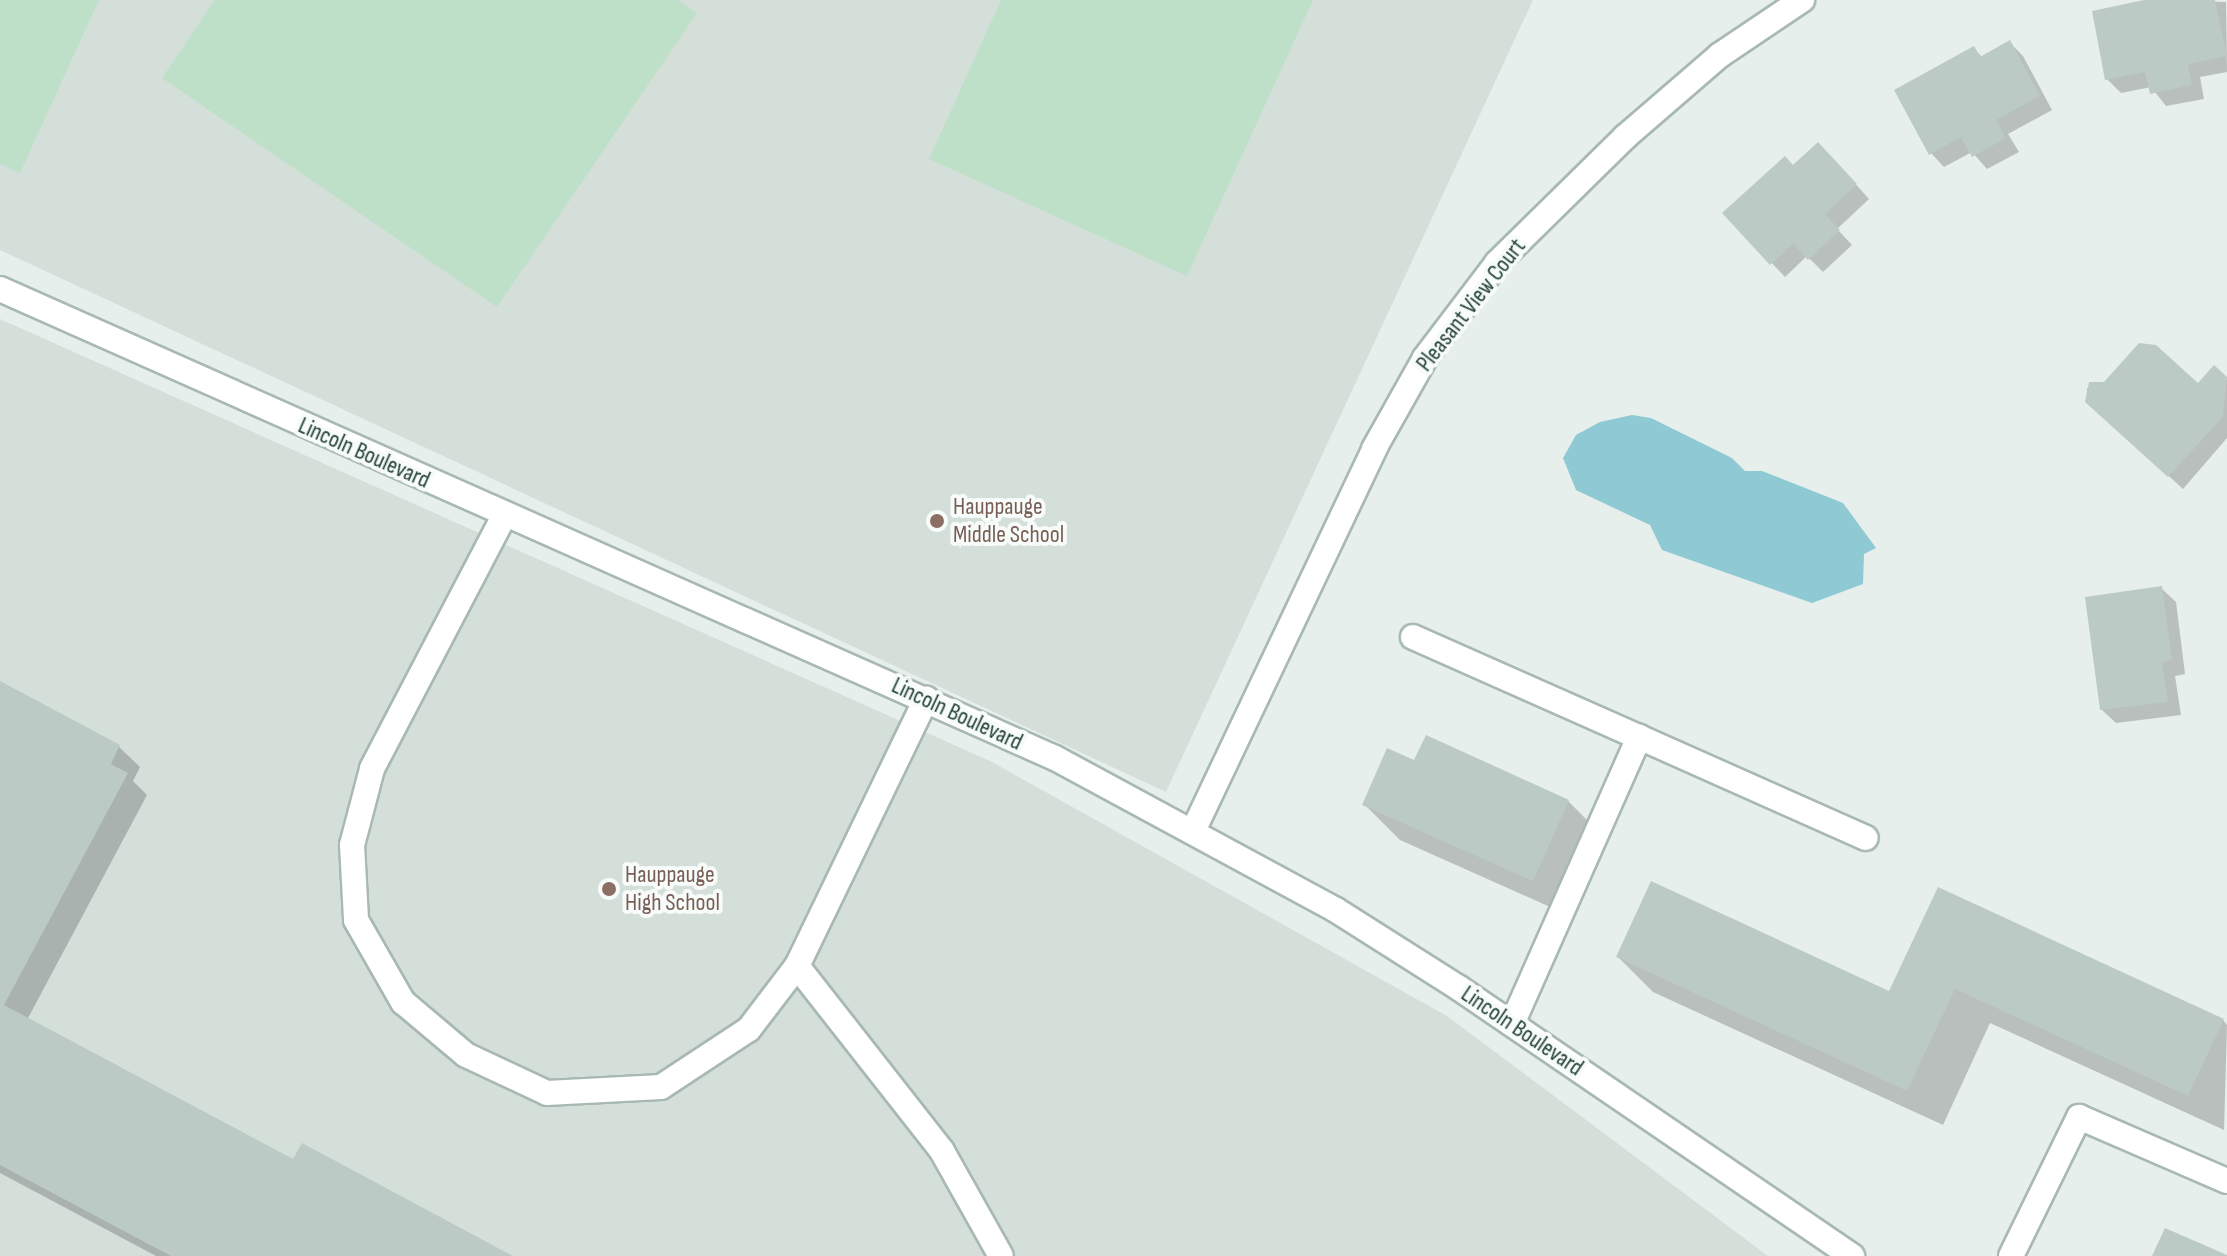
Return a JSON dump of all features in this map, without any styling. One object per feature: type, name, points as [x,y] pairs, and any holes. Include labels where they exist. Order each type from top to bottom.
[{"type":"street","name":"Pleasant View Court","points":[[1193,831],[1374,449],[1425,358],[1497,263],[1625,137],[1720,55],[1802,0]]},
{"type":"street","name":"Lincoln Boulevard","points":[[0,289],[504,516],[1055,758],[1336,910],[1512,1024],[1852,1256]]},
{"type":"street","points":[[504,516],[372,769],[352,845],[356,920],[403,1002],[466,1055],[547,1093],[661,1087],[749,1029],[797,966],[926,699]]},
{"type":"street","points":[[1413,637],[1866,838]]},
{"type":"street","points":[[1512,1024],[1639,737]]},
{"type":"street","points":[[797,966],[942,1151],[1001,1256]]},
{"type":"street","points":[[2011,1256],[2079,1117],[2225,1175]]},
{"type":"shaded area","name":"Hauppauge Middle School","points":[[0,0],[1533,0],[1166,792],[0,250]]},
{"type":"shaded area","name":"Hauppauge High School","points":[[0,319],[990,761],[1447,1016],[1768,1256],[0,1256]]},
{"type":"green space","points":[[0,0],[99,0],[20,173],[0,164]]},
{"type":"green space","points":[[215,0],[678,0],[697,13],[497,307],[162,78]]},
{"type":"green space","points":[[1001,0],[1313,0],[1187,276],[929,159]]},
{"type":"water","points":[[1632,415],[1651,418],[1732,458],[1745,471],[1762,471],[1843,503],[1876,548],[1864,554],[1863,584],[1812,603],[1662,550],[1650,525],[1576,490],[1563,458],[1576,435],[1600,422]]},
{"type":"building","points":[[2144,0],[2215,0],[2227,56],[2188,64],[2192,85],[2150,94],[2145,72],[2105,80],[2092,11]]},
{"type":"building","points":[[2010,40],[2040,96],[1996,120],[2006,138],[1972,157],[1961,137],[1929,155],[1894,90],[1974,46],[1980,57]]},
{"type":"building","points":[[1818,142],[1857,184],[1825,214],[1840,230],[1808,260],[1793,244],[1770,265],[1722,213],[1785,156],[1793,165]]},
{"type":"building","points":[[2139,343],[2156,345],[2198,383],[2214,365],[2227,377],[2223,417],[2168,477],[2085,402],[2089,382],[2104,382]]},
{"type":"building","points":[[2162,586],[2172,660],[2162,662],[2168,702],[2100,710],[2085,597]]},
{"type":"building","points":[[0,681],[120,745],[111,764],[128,773],[4,1005],[293,1159],[302,1143],[513,1256],[171,1256],[0,1165]]},
{"type":"building","points":[[1426,735],[1569,800],[1533,881],[1362,805],[1387,748],[1414,760]]},
{"type":"building","points":[[1651,881],[1889,991],[1938,887],[2224,1019],[2188,1096],[1955,989],[1907,1091],[1616,957]]},
{"type":"building","points":[[2165,1228],[2227,1255],[2227,1256],[2152,1256]]},
{"type":"place","name":"Hauppauge Middle School","points":[[937,521]]},
{"type":"place","name":"Hauppauge High School","points":[[609,889]]}]
